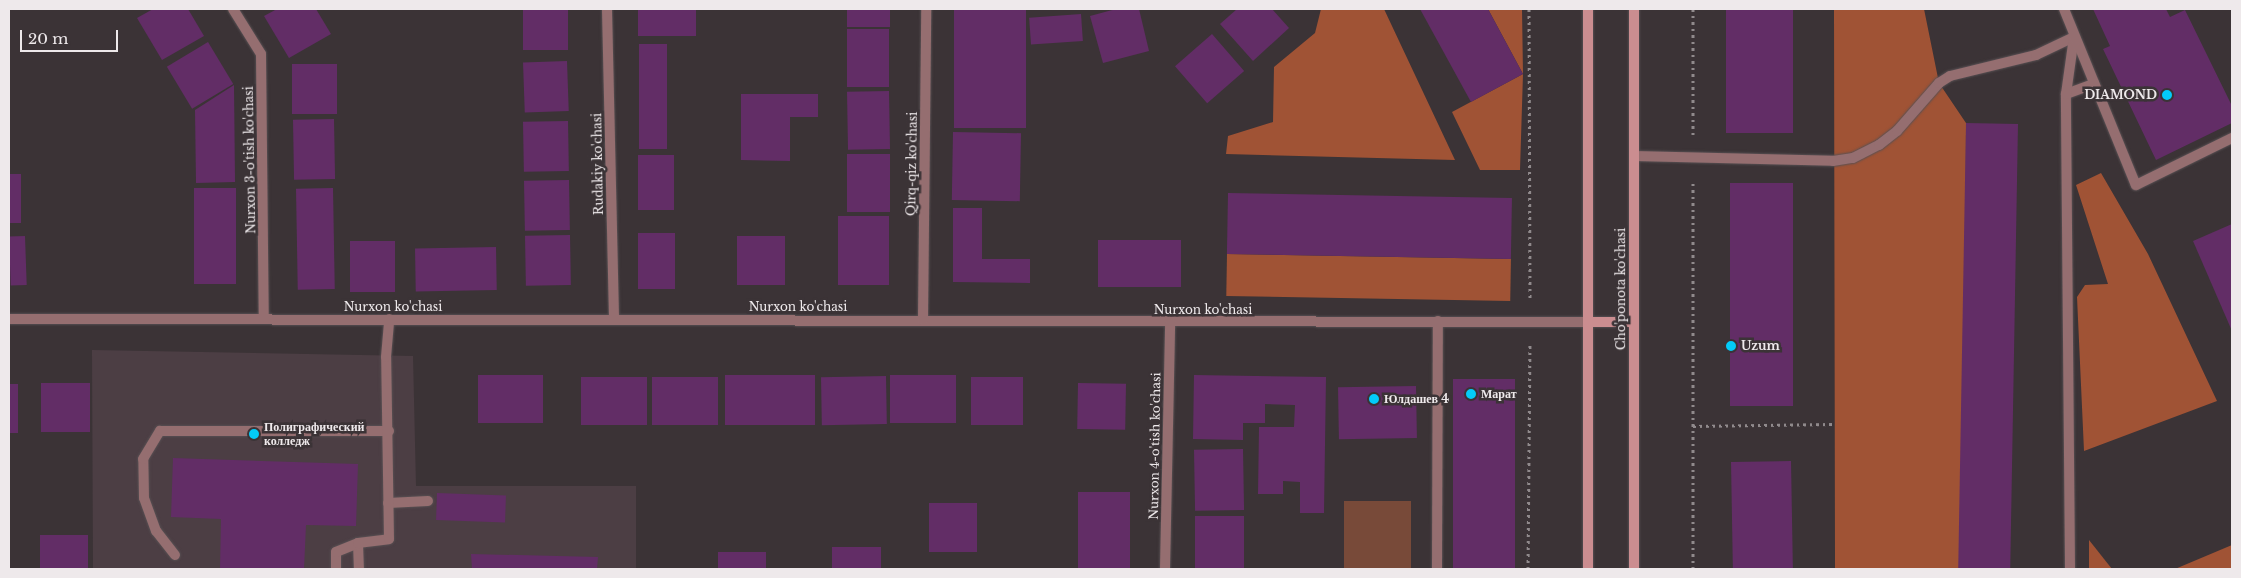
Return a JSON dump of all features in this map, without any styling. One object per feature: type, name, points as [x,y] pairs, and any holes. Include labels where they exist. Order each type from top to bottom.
[{"type":"main road","points":[[1588,9],[1588,569]]},
{"type":"main road","name":"Cho'ponota ko'chasi","points":[[1634,9],[1634,569]]},
{"type":"main road","points":[[1588,322],[1634,322]]},
{"type":"street","name":"Nurxon 3-o'tish ko'chasi","points":[[233,9],[261,54],[264,319]]},
{"type":"street","name":"Rudakiy ko'chasi","points":[[607,9],[614,319]]},
{"type":"street","name":"Qirq-qiz ko'chasi","points":[[923,320],[926,9]]},
{"type":"street","points":[[2064,9],[2136,185],[2232,138]]},
{"type":"street","points":[[1634,156],[1833,161],[1853,158],[1879,146],[1897,131],[1939,83],[1950,76],[2036,55],[2074,36]]},
{"type":"street","points":[[2070,569],[2066,94],[2074,36]]},
{"type":"street","points":[[2066,94],[2094,84]]},
{"type":"street","name":"Nurxon ko'chasi","points":[[9,319],[923,320],[1170,323],[1588,322]]},
{"type":"street","points":[[336,569],[336,552],[358,543],[389,539],[389,431],[386,357],[390,319]]},
{"type":"street","points":[[1437,569],[1438,321]]},
{"type":"street","name":"Nurxon 4-o'tish ko'chasi","points":[[1165,569],[1170,323]]},
{"type":"street","points":[[175,555],[156,531],[144,498],[144,459],[160,431],[389,431]]},
{"type":"street","points":[[388,503],[428,501]]},
{"type":"street","points":[[358,543],[358,569]]},
{"type":"path","points":[[1528,569],[1530,322],[1529,9]]},
{"type":"path","points":[[1693,9],[1693,569]]},
{"type":"path","points":[[1693,426],[1834,424]]},
{"type":"shaded area","points":[[1321,9],[1384,9],[1455,160],[1226,154],[1228,136],[1273,122],[1274,67],[1315,33]]},
{"type":"shaded area","points":[[1488,9],[1522,9],[1523,74]]},
{"type":"shaded area","points":[[1834,9],[1924,9],[1939,83],[1966,123],[1965,569],[1835,569]]},
{"type":"shaded area","points":[[1523,74],[1520,170],[1480,170],[1452,112]]},
{"type":"shaded area","points":[[2101,173],[2148,254],[2217,401],[2084,451],[2077,297],[2085,285],[2108,284],[2076,185]]},
{"type":"shaded area","points":[[1227,254],[1511,259],[1510,301],[1226,296]]},
{"type":"shaded area","name":"Полиграфический колледж","points":[[92,350],[413,356],[416,486],[636,486],[636,569],[93,569]]},
{"type":"shaded area","points":[[1344,501],[1411,501],[1411,569],[1344,569]]},
{"type":"shaded area","points":[[2089,540],[2112,569],[2089,569]]},
{"type":"shaded area","points":[[2232,545],[2232,569],[2175,569]]},
{"type":"building","points":[[153,9],[188,9],[204,36],[162,60],[137,18]]},
{"type":"building","points":[[277,9],[316,9],[331,34],[289,58],[264,16]]},
{"type":"building","points":[[523,9],[568,9],[568,50],[523,50]]},
{"type":"building","points":[[638,9],[696,9],[696,36],[638,36]]},
{"type":"building","points":[[847,9],[890,9],[890,27],[847,27]]},
{"type":"building","points":[[954,9],[1026,9],[1026,128],[954,128]]},
{"type":"building","points":[[1116,9],[1139,9],[1149,51],[1103,63],[1090,16]]},
{"type":"building","points":[[1237,9],[1272,9],[1289,28],[1253,61],[1220,24]]},
{"type":"building","points":[[1420,9],[1488,9],[1523,74],[1471,102]]},
{"type":"building","points":[[1726,9],[1793,9],[1793,133],[1726,133]]},
{"type":"building","points":[[2093,9],[2166,9],[2170,17],[2185,10],[2232,106],[2232,123],[2156,160],[2103,49],[2110,46]]},
{"type":"building","points":[[1081,14],[1083,41],[1031,45],[1029,18]]},
{"type":"building","points":[[847,29],[889,29],[889,87],[847,87]]},
{"type":"building","points":[[1212,34],[1244,71],[1207,103],[1175,66]]},
{"type":"building","points":[[208,42],[233,84],[192,109],[167,67]]},
{"type":"building","points":[[639,44],[667,44],[667,149],[639,149]]},
{"type":"building","points":[[567,61],[569,111],[525,113],[523,63]]},
{"type":"building","points":[[292,64],[337,64],[337,114],[292,114]]},
{"type":"building","points":[[234,85],[235,182],[196,183],[195,110]]},
{"type":"building","points":[[889,91],[890,149],[848,150],[847,92]]},
{"type":"building","points":[[741,94],[818,94],[818,117],[790,117],[790,161],[741,160]]},
{"type":"building","points":[[334,119],[335,179],[294,180],[293,120]]},
{"type":"building","points":[[568,121],[569,171],[524,172],[523,122]]},
{"type":"building","points":[[1966,123],[2018,124],[2010,569],[1958,569]]},
{"type":"building","points":[[953,132],[1021,133],[1020,201],[952,200]]},
{"type":"building","points":[[847,154],[890,154],[890,212],[847,212]]},
{"type":"building","points":[[638,155],[674,155],[674,210],[638,210]]},
{"type":"building","points":[[9,174],[21,174],[21,223],[9,223]]},
{"type":"building","points":[[569,180],[570,230],[525,231],[524,181]]},
{"type":"building","points":[[1730,183],[1793,183],[1793,406],[1730,406]]},
{"type":"building","points":[[194,188],[236,188],[236,284],[194,284]]},
{"type":"building","points":[[333,188],[335,289],[298,290],[296,189]]},
{"type":"building","points":[[1228,193],[1512,198],[1511,259],[1227,254]]},
{"type":"building","points":[[953,208],[982,208],[982,259],[1030,259],[1030,283],[953,282]]},
{"type":"building","points":[[838,216],[889,216],[889,285],[838,285]]},
{"type":"building","points":[[2232,224],[2232,331],[2193,241]]},
{"type":"building","points":[[638,233],[675,233],[675,289],[638,289]]},
{"type":"building","points":[[570,235],[571,285],[526,286],[525,236]]},
{"type":"building","points":[[25,236],[27,285],[11,286],[9,237]]},
{"type":"building","points":[[737,236],[785,236],[785,285],[737,285]]},
{"type":"building","points":[[1098,240],[1181,240],[1181,287],[1098,287]]},
{"type":"building","points":[[350,241],[395,241],[395,292],[350,292]]},
{"type":"building","points":[[496,247],[497,290],[416,291],[415,248]]},
{"type":"building","points":[[478,375],[543,375],[543,423],[478,423]]},
{"type":"building","points":[[725,375],[815,375],[815,425],[725,425]]},
{"type":"building","points":[[890,375],[956,375],[956,423],[890,423]]},
{"type":"building","points":[[1194,375],[1326,377],[1324,513],[1300,513],[1300,482],[1283,481],[1283,494],[1258,494],[1259,427],[1294,427],[1295,405],[1265,404],[1265,423],[1243,423],[1243,440],[1193,439]]},
{"type":"building","points":[[886,376],[887,424],[822,425],[821,377]]},
{"type":"building","points":[[581,377],[647,377],[647,425],[581,425]]},
{"type":"building","points":[[652,377],[718,377],[718,425],[652,425]]},
{"type":"building","points":[[971,377],[1023,377],[1023,425],[971,425]]},
{"type":"building","points":[[1453,379],[1515,379],[1515,569],[1453,569]]},
{"type":"building","points":[[41,383],[90,383],[90,432],[41,432]]},
{"type":"building","points":[[1078,383],[1126,384],[1125,430],[1077,429]]},
{"type":"building","points":[[9,384],[18,384],[18,433],[9,433]]},
{"type":"building","points":[[1416,386],[1417,438],[1339,439],[1338,387]]},
{"type":"building","points":[[1243,449],[1244,510],[1195,511],[1194,450]]},
{"type":"building","points":[[173,458],[358,464],[356,526],[306,525],[304,569],[220,569],[221,519],[171,517]]},
{"type":"building","points":[[1791,461],[1793,569],[1733,569],[1731,462]]},
{"type":"building","points":[[1078,492],[1130,492],[1130,569],[1078,569]]},
{"type":"building","points":[[437,493],[506,495],[505,522],[436,520]]},
{"type":"building","points":[[929,503],[977,503],[977,552],[929,552]]},
{"type":"building","points":[[1195,516],[1244,516],[1244,569],[1195,569]]},
{"type":"building","points":[[40,535],[88,535],[88,569],[40,569]]},
{"type":"building","points":[[832,547],[881,547],[881,569],[832,569]]},
{"type":"building","points":[[718,552],[766,552],[766,569],[718,569]]},
{"type":"building","points":[[471,554],[598,557],[597,569],[472,569]]},
{"type":"place","name":"DIAMOND","points":[[2167,95]]},
{"type":"place","name":"Uzum","points":[[1731,346]]},
{"type":"place","name":"Марат","points":[[1471,394]]},
{"type":"place","name":"Юлдашев 4","points":[[1374,399]]},
{"type":"place","name":"Полиграфический колледж","points":[[254,434]]}]
